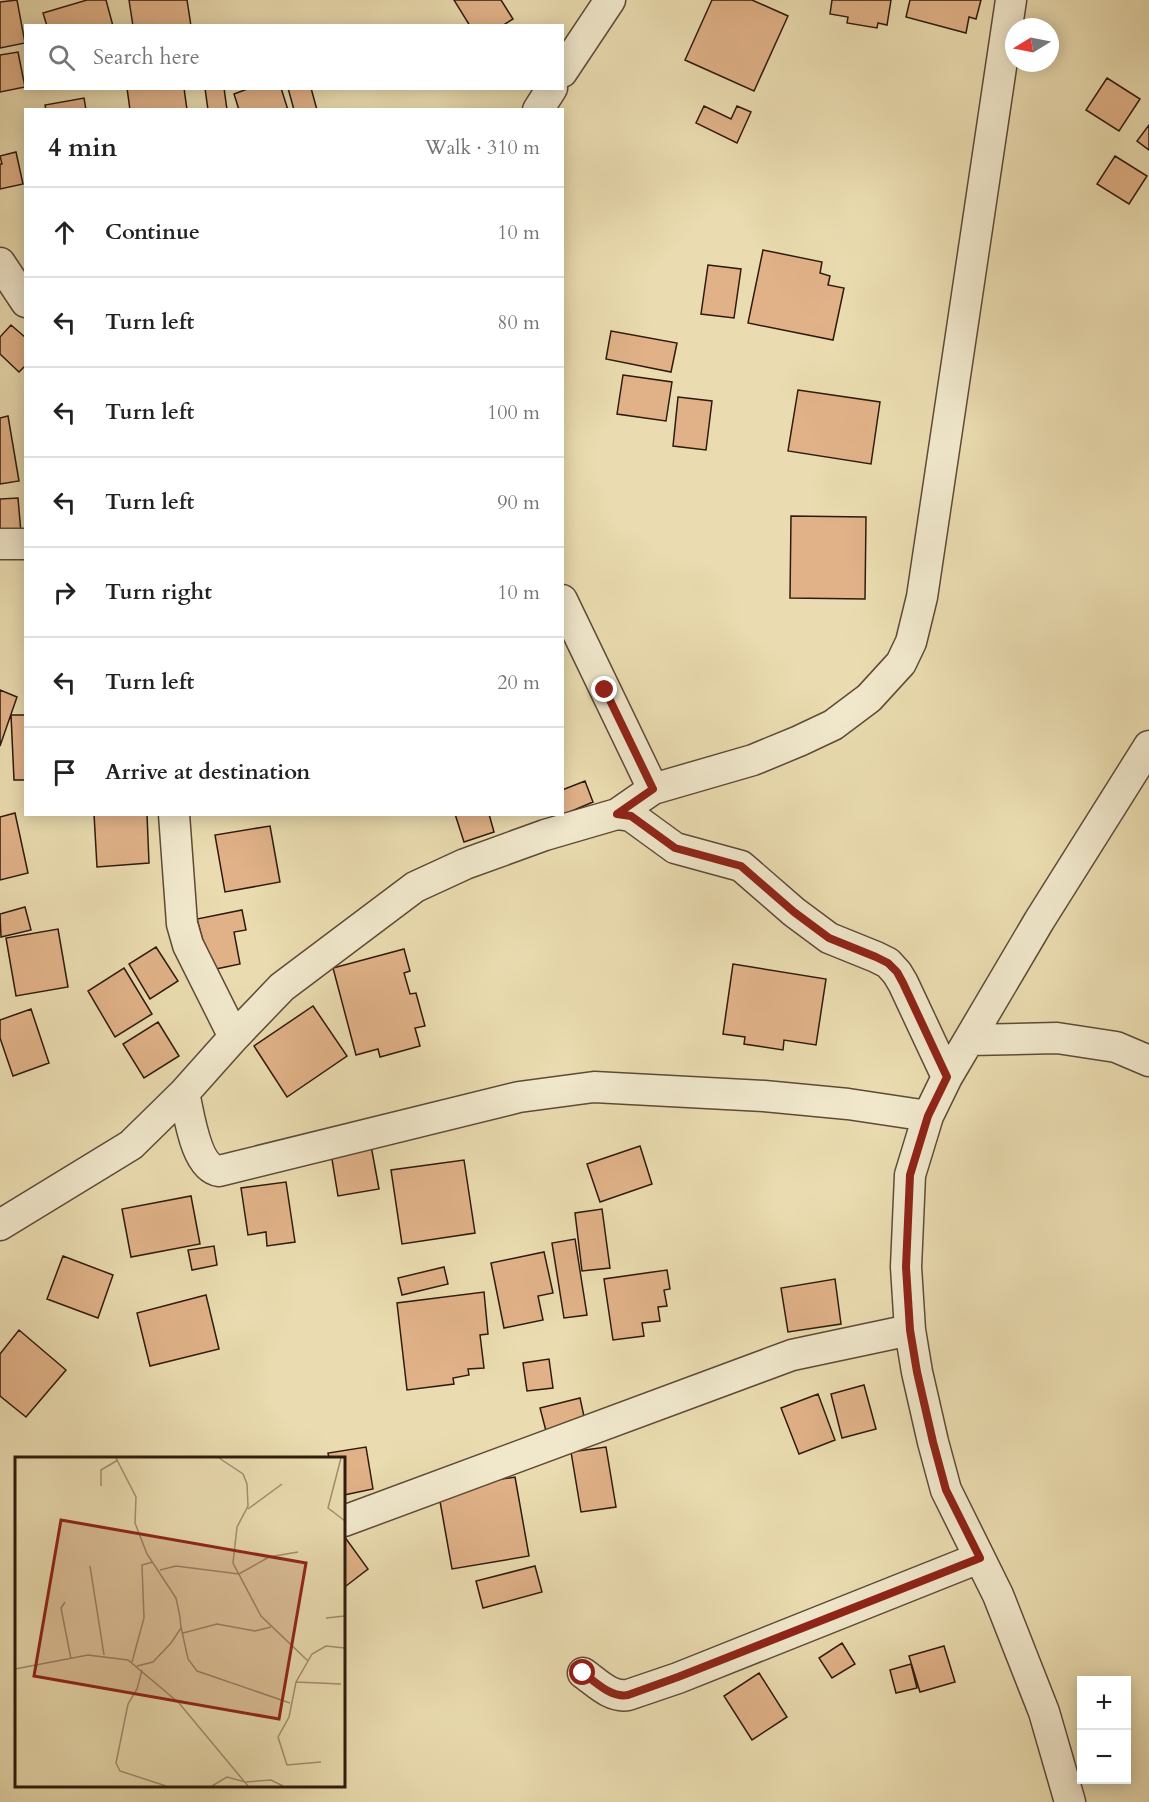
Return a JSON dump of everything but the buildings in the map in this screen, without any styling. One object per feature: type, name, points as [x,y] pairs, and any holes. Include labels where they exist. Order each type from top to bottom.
[{"type":"street","points":[[564,69],[610,0]]},
{"type":"street","points":[[0,1225],[131,1145],[184,1093],[282,987],[415,886],[465,864],[545,835],[617,814],[653,789],[753,760],[833,725],[869,698],[888,680],[901,663],[911,642],[922,597],[1011,0]]},
{"type":"street","points":[[539,108],[551,90]]},
{"type":"street","points":[[0,263],[24,299]]},
{"type":"street","points":[[0,544],[24,544]]},
{"type":"street","points":[[564,604],[653,789]]},
{"type":"street","points":[[1071,1802],[1044,1712],[998,1595],[946,1490],[917,1372],[910,1330],[906,1267],[910,1175],[928,1116],[947,1077],[1039,921],[1149,746]]},
{"type":"street","points":[[617,814],[631,816],[675,848],[741,866],[794,912],[829,938],[888,963],[903,983],[947,1077]]},
{"type":"street","points":[[174,816],[182,924],[193,956],[234,1037]]},
{"type":"street","points":[[969,1040],[1057,1038],[1116,1047],[1149,1061]]},
{"type":"street","points":[[184,1093],[203,1161],[219,1171],[519,1097],[594,1087],[764,1096],[848,1104],[928,1116]]},
{"type":"street","points":[[345,1521],[792,1355],[910,1330]]},
{"type":"street","points":[[583,1673],[613,1694],[628,1695],[980,1558]]},
{"type":"route","points":[[583,1673],[613,1694],[628,1695],[980,1558],[946,1490],[917,1372],[910,1330],[906,1267],[910,1175],[928,1116],[947,1077],[903,983],[888,963],[829,938],[794,912],[759,879],[741,866],[683,852],[631,816],[617,814],[653,789],[605,690]]}]
